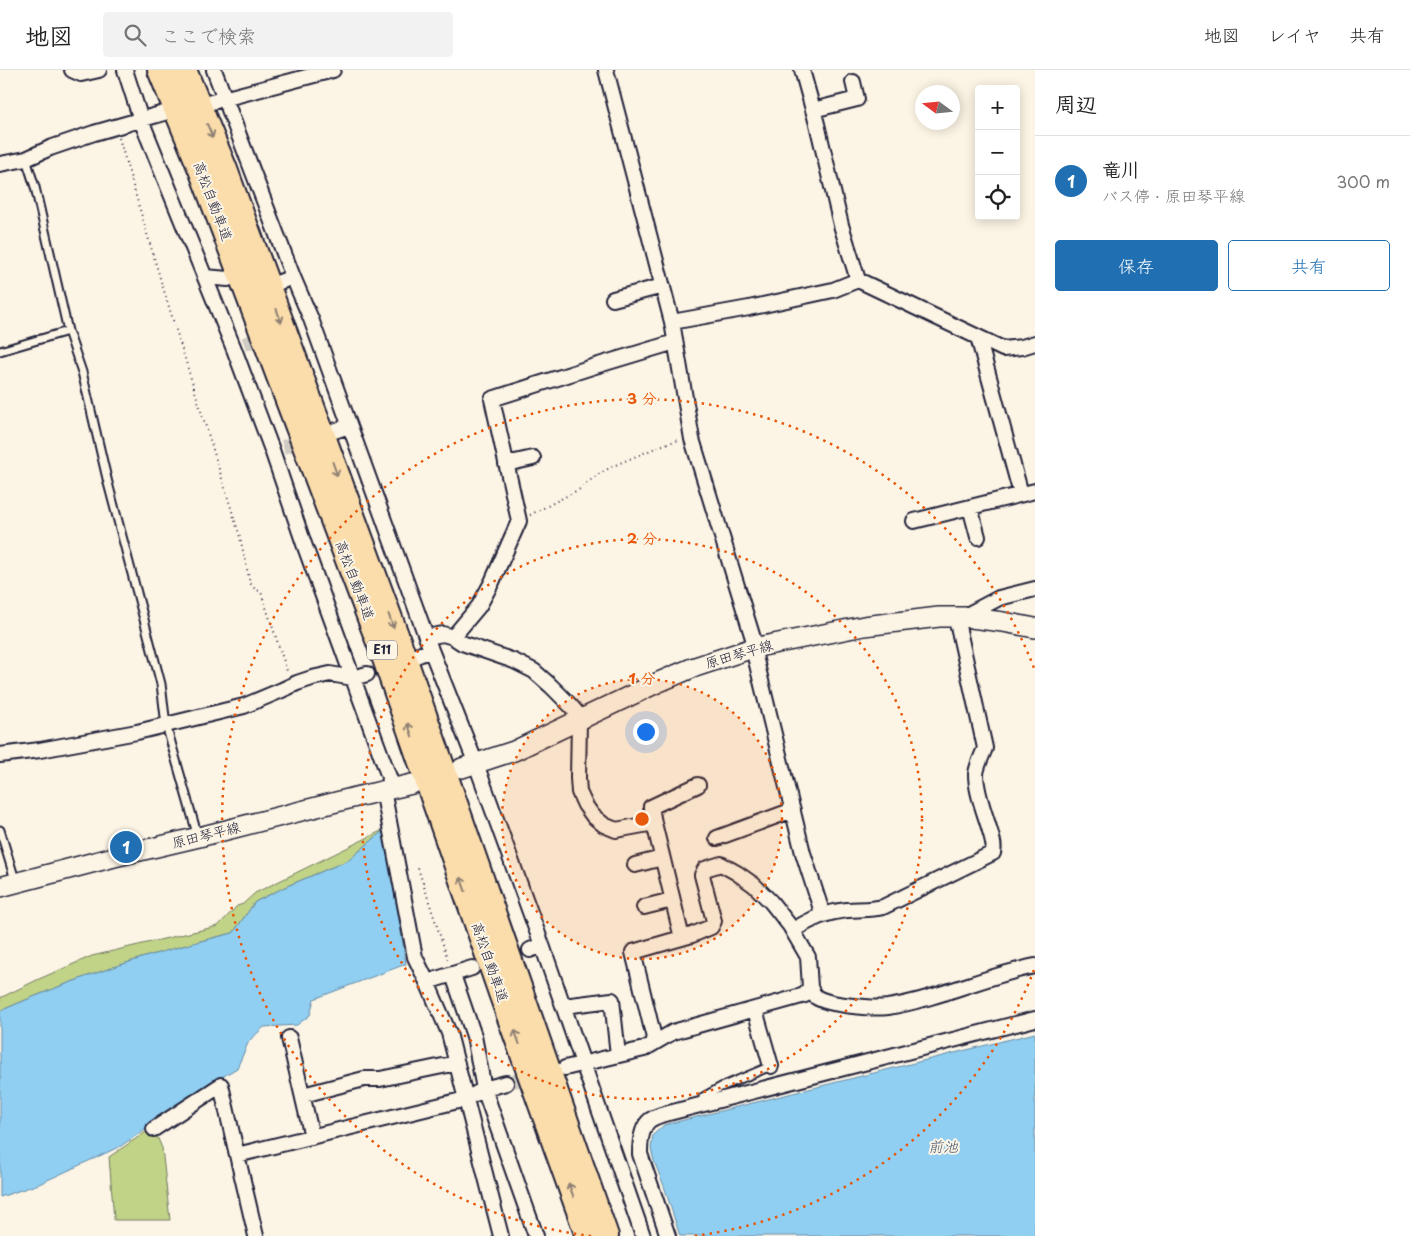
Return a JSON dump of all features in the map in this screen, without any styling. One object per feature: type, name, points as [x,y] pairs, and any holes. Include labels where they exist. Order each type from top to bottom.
[{"type":"highway","name":"高松自動車道","points":[[160,70],[202,172],[383,653],[504,1002],[588,1236]]},
{"type":"highway","name":"高松自動車道","points":[[184,70],[224,166],[400,643],[606,1236]]},
{"type":"main road","name":"原田琴平線","points":[[469,766],[514,751],[692,668],[754,648],[864,626],[923,618],[960,617],[1035,628]]},
{"type":"main road","name":"原田琴平線","points":[[8,885],[412,784]]},
{"type":"street","points":[[72,70],[81,74],[99,70]]},
{"type":"street","points":[[125,70],[141,120],[205,277],[239,347],[278,449],[304,544],[353,678],[388,789],[415,958],[449,1033],[501,1236]]},
{"type":"street","points":[[214,70],[293,277],[306,321],[349,426],[428,644],[469,766],[536,948],[563,1006],[644,1236]]},
{"type":"street","points":[[208,103],[333,70]]},
{"type":"street","points":[[606,70],[672,322],[691,437],[754,648],[803,853],[823,915]]},
{"type":"street","points":[[802,70],[841,225],[858,280]]},
{"type":"street","points":[[813,110],[857,99],[853,82]]},
{"type":"street","points":[[0,164],[26,159],[50,148],[94,133],[164,113]]},
{"type":"street","points":[[205,277],[228,279]]},
{"type":"street","points":[[277,283],[293,277]]},
{"type":"street","points":[[672,322],[833,290],[858,280],[1003,348],[1022,347],[1035,343]]},
{"type":"street","points":[[613,298],[663,286]]},
{"type":"street","points":[[978,337],[1021,494]]},
{"type":"street","points":[[453,637],[479,606],[492,582],[519,521],[492,399],[592,366],[675,342]]},
{"type":"street","points":[[334,431],[349,426]]},
{"type":"street","points":[[506,464],[532,458]]},
{"type":"street","points":[[914,521],[1035,491]]},
{"type":"street","points":[[970,507],[978,537]]},
{"type":"street","points":[[793,930],[818,916],[882,907],[993,854],[992,838],[977,787],[976,773],[985,748],[960,617],[999,598],[1035,589]]},
{"type":"street","points":[[416,656],[428,644],[443,634],[453,637],[462,643],[514,661],[534,671],[576,712],[579,721],[579,792],[593,816],[604,825],[616,830],[654,823]]},
{"type":"street","points":[[0,755],[40,750],[166,725],[244,706],[312,678],[330,674],[353,678],[368,674]]},
{"type":"street","points":[[682,938],[651,807],[698,785]]},
{"type":"street","points":[[717,838],[793,810]]},
{"type":"street","points":[[635,865],[662,858]]},
{"type":"street","points":[[655,1042],[633,952],[682,938],[711,927],[714,921],[702,875],[705,868],[721,864],[754,885],[771,902],[793,930],[808,957],[810,988],[816,997],[832,1003],[868,1008],[887,1007],[936,995],[1035,966]]},
{"type":"street","points":[[644,908],[672,900]]},
{"type":"street","points":[[427,982],[472,968]]},
{"type":"street","points":[[453,975],[474,1036],[484,1089],[536,1236]]},
{"type":"street","points":[[565,1068],[644,1049],[673,1032],[805,995],[810,988]]},
{"type":"street","points":[[563,1006],[612,1000],[618,1055]]},
{"type":"street","points":[[755,1010],[771,1066]]},
{"type":"street","points":[[668,1236],[640,1154],[640,1142],[643,1131],[649,1121],[661,1115],[1035,1019]]},
{"type":"street","points":[[289,1038],[312,1137]]},
{"type":"street","points":[[303,1094],[364,1079],[380,1079],[457,1064]]},
{"type":"street","points":[[237,1155],[466,1099],[484,1089],[506,1083]]},
{"type":"street","points":[[154,1129],[221,1085],[256,1236]]},
{"type":"lane","points":[[26,159],[44,221],[68,331],[82,372],[110,492],[160,684],[166,725],[198,837]]},
{"type":"lane","points":[[0,351],[68,331]]},
{"type":"lane","points":[[0,830],[8,885]]},
{"type":"lane","points":[[703,1104],[704,1097],[721,1087],[771,1066]]},
{"type":"path","points":[[116,127],[160,278],[240,537],[250,583],[255,590],[261,592],[292,686]]},
{"type":"path","points":[[519,521],[580,489],[597,475],[613,466],[665,444],[691,437]]},
{"type":"path","points":[[418,868],[453,975]]},
{"type":"green space","points":[[385,829],[349,860],[255,902],[233,933],[115,967],[0,1011],[0,998],[92,956],[218,926],[237,906],[243,904],[255,893]]},
{"type":"green space","points":[[153,1127],[162,1148],[170,1220],[114,1220],[109,1157]]},
{"type":"water","points":[[385,829],[406,964],[314,999],[310,1015],[297,1025],[264,1027],[249,1041],[237,1068],[199,1091],[121,1146],[39,1184],[0,1197],[0,1011],[115,967],[233,933],[255,902],[349,860]]},
{"type":"water","name":"前池","points":[[1035,1033],[1035,1236],[680,1236],[651,1149],[653,1135],[664,1125]]},
{"type":"tunnel","points":[[244,344],[302,323]]},
{"type":"tunnel","points":[[283,447],[309,439]]},
{"type":"tunnel","points":[[506,1083],[537,1075]]},
{"type":"place","name":"竜川","points":[[126,847]]}]
